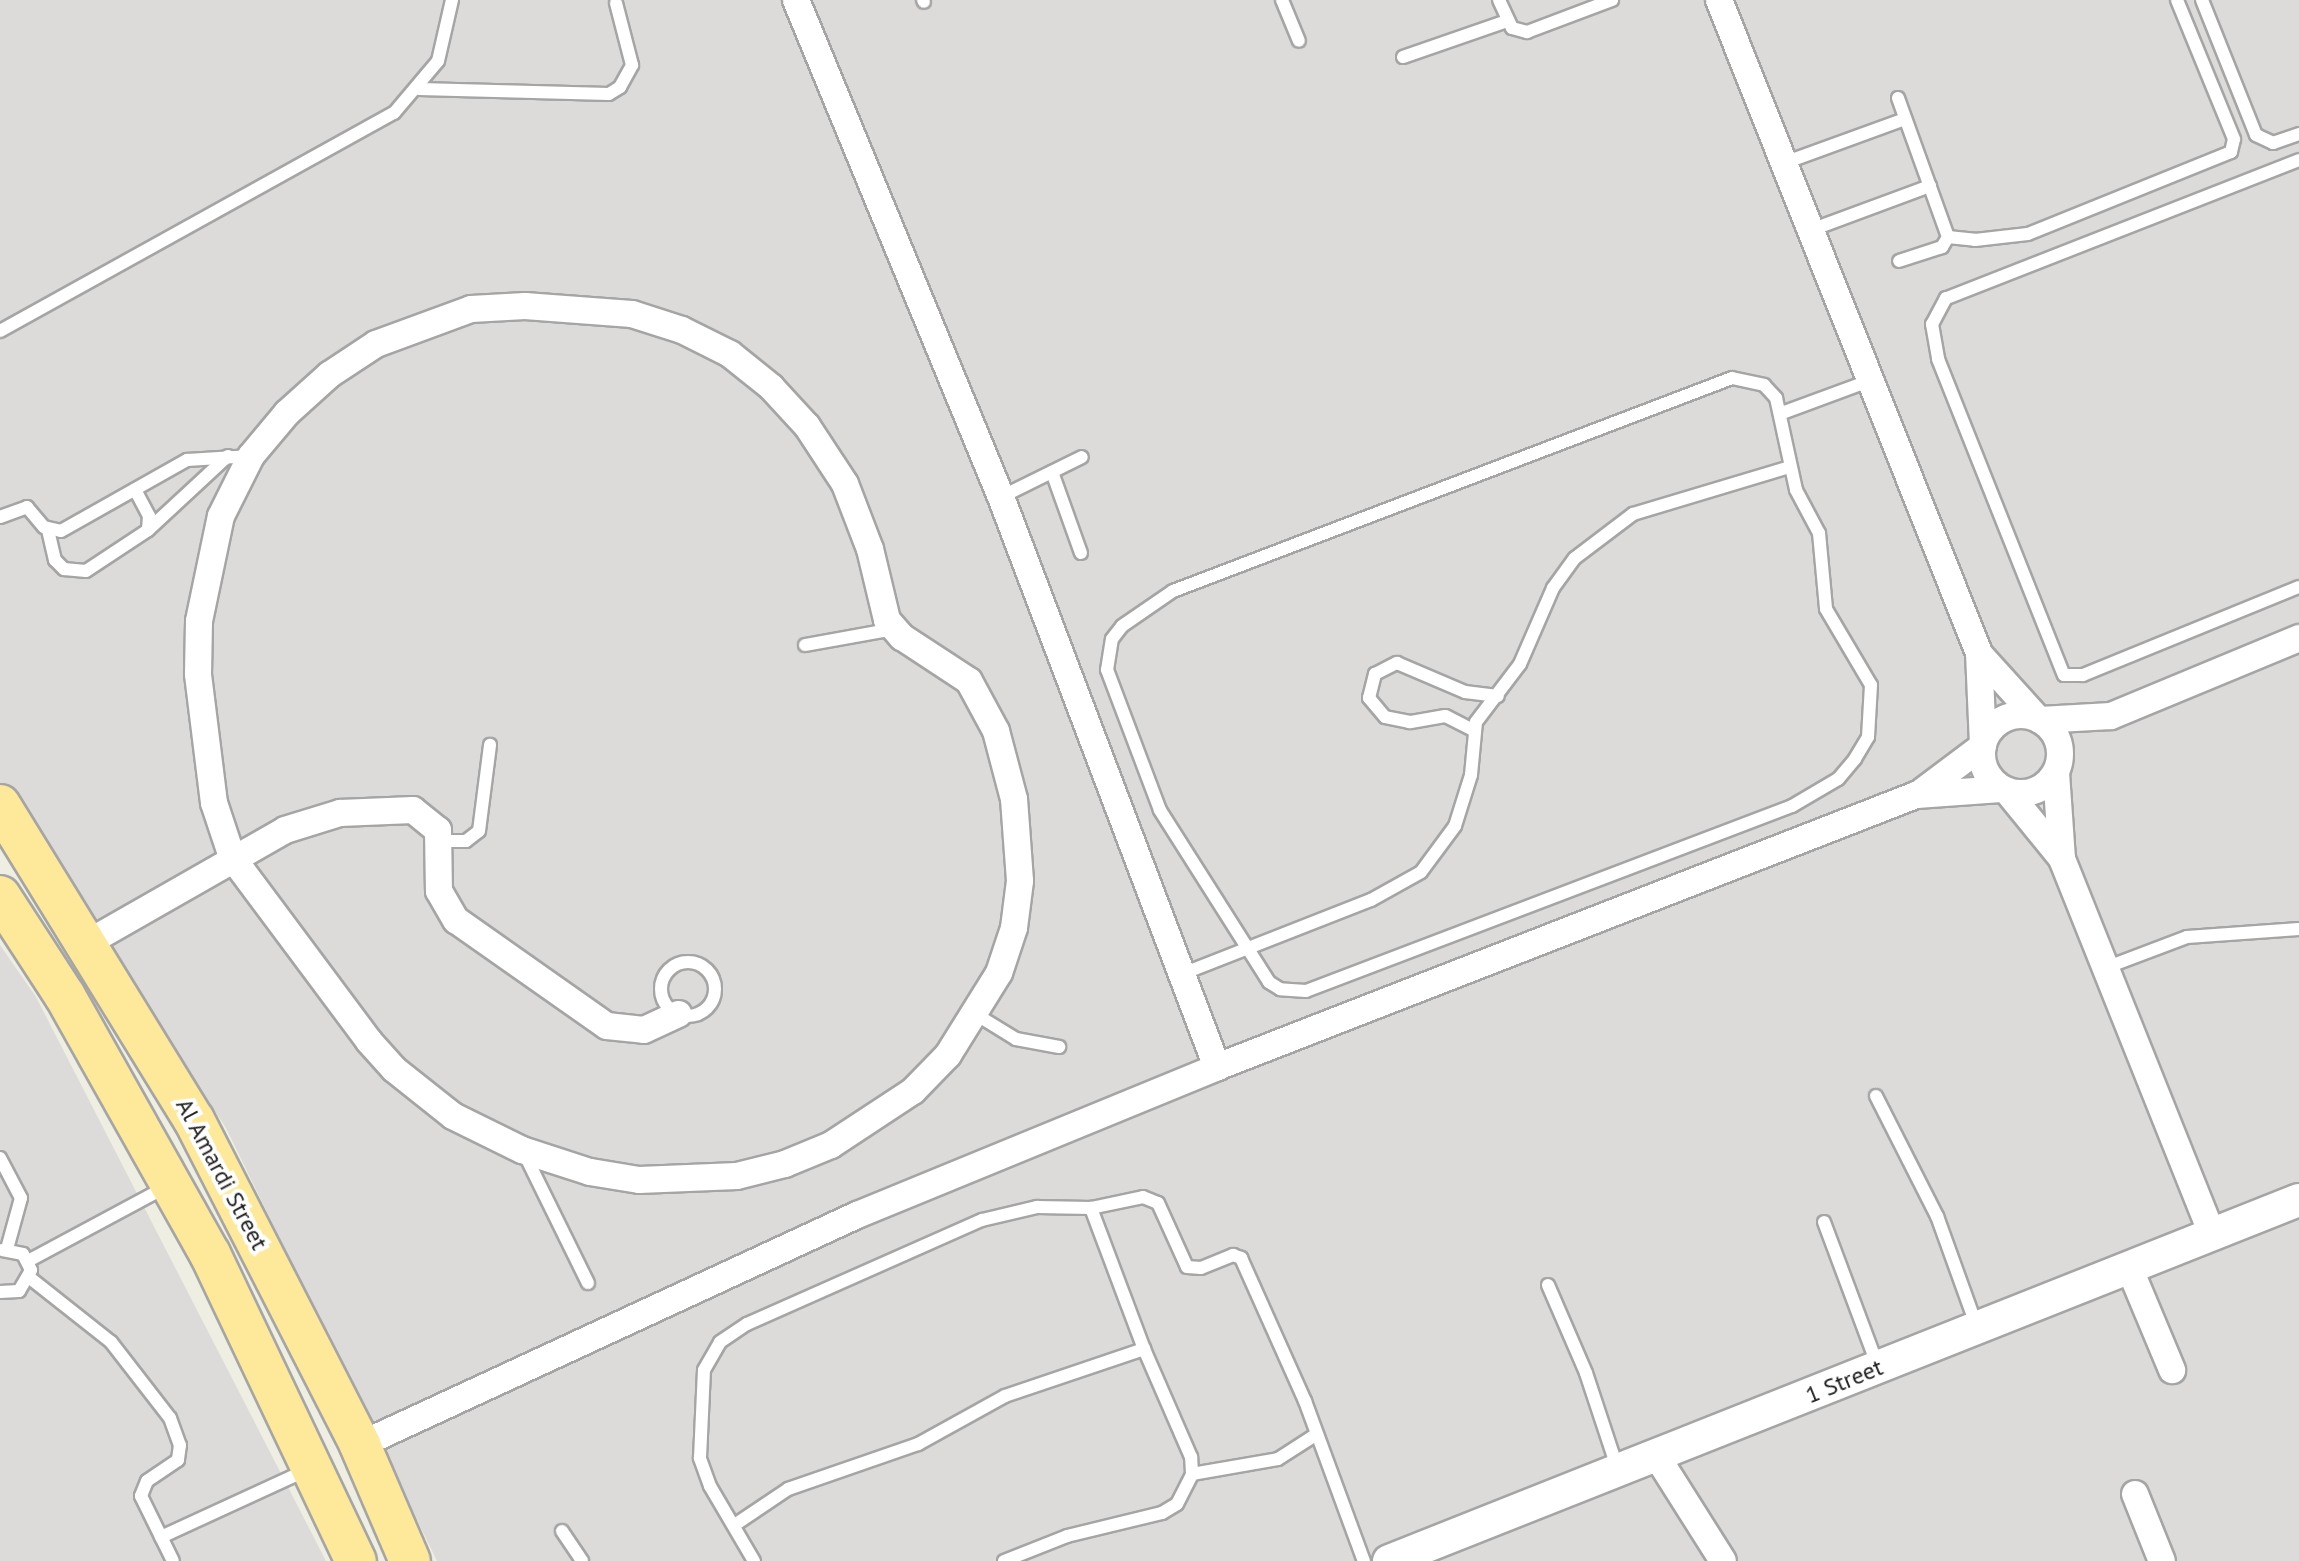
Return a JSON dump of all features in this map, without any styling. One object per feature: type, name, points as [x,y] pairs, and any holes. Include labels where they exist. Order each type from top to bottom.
[{"type":"main road","name":"Al Amardi Street","points":[[0,805],[89,942],[194,1120],[360,1445],[410,1561]]},
{"type":"main road","name":"Al Amardi Street","points":[[0,896],[173,1184],[314,1467],[356,1561]]},
{"type":"street","points":[[796,0],[1001,497],[1217,1067]]},
{"type":"street","points":[[1719,0],[1979,653],[2005,688],[2059,741],[2056,771],[2062,859],[2212,1234]]},
{"type":"street","points":[[525,306],[632,314],[682,330],[730,354],[771,387],[807,426],[859,516],[883,609],[894,629],[969,681],[986,704],[1014,799],[1020,881],[1014,928],[999,973],[977,1015],[913,1091],[831,1145],[785,1164],[700,1180],[639,1180],[590,1172],[522,1150],[453,1116],[394,1069],[232,857],[214,803],[198,674],[199,621],[221,516],[240,456],[329,375],[376,344],[428,321],[471,309],[525,306]]},
{"type":"street","points":[[360,1445],[857,1215],[1217,1067],[1916,795],[1983,745],[2004,719],[2111,716],[2299,638]]},
{"type":"street","points":[[1979,653],[1983,766],[2062,859]]},
{"type":"street","points":[[1916,795],[2040,789],[2111,716]]},
{"type":"street","points":[[89,942],[232,857],[312,820],[369,809],[423,814],[442,841],[439,891],[456,920],[607,1026],[644,1030],[678,1014]]},
{"type":"street","name":"1 Street","points":[[1389,1561],[2299,1200]]},
{"type":"street","points":[[2129,1267],[2172,1370]]},
{"type":"street","points":[[1656,1455],[1723,1561]]},
{"type":"street","points":[[2135,1494],[2162,1561]]},
{"type":"lane","points":[[0,331],[394,113],[419,89],[438,61],[452,0]]},
{"type":"lane","points":[[1282,0],[1299,41]]},
{"type":"lane","points":[[1499,0],[1507,21],[1527,32],[1612,0]]},
{"type":"lane","points":[[1948,237],[1988,240],[2028,234],[2231,152],[2234,139],[2177,0]]},
{"type":"lane","points":[[2202,0],[2256,135],[2273,143],[2299,134]]},
{"type":"lane","points":[[419,89],[609,94],[620,87],[632,65],[616,3]]},
{"type":"lane","points":[[1403,57],[1507,21]]},
{"type":"lane","points":[[1898,98],[1948,237]]},
{"type":"lane","points":[[1784,163],[1905,119]]},
{"type":"lane","points":[[2299,160],[1946,298],[1932,324],[1938,359],[2064,675],[2083,675],[2299,587]]},
{"type":"lane","points":[[1811,230],[1930,186]]},
{"type":"lane","points":[[1899,261],[1942,247],[1948,237]]},
{"type":"lane","points":[[1732,378],[1764,385],[1782,413],[1790,467],[1819,533],[1826,609],[1871,685],[1868,737],[1838,779],[1792,806],[1306,991],[1280,989],[1269,982],[1245,950],[1166,824],[1112,685],[1107,654],[1122,626],[1173,591],[1732,378]]},
{"type":"lane","points":[[1782,413],[1871,380]]},
{"type":"lane","points":[[48,530],[61,531],[187,460],[240,456]]},
{"type":"lane","points":[[0,517],[27,507],[48,530],[55,560],[75,572],[95,566],[148,530],[240,456]]},
{"type":"lane","points":[[1001,497],[1082,457]]},
{"type":"lane","points":[[1182,974],[1386,893],[1421,872],[1455,826],[1471,775],[1473,730],[1520,664],[1553,588],[1602,534],[1667,502],[1790,467]]},
{"type":"lane","points":[[1052,472],[1081,553]]},
{"type":"lane","points":[[135,490],[149,516],[148,530]]},
{"type":"lane","points":[[805,645],[894,629]]},
{"type":"lane","points":[[1473,730],[1445,716],[1410,722],[1385,717],[1369,698],[1375,674],[1397,663],[1465,692],[1498,696]]},
{"type":"lane","points":[[442,841],[466,841],[479,831],[490,745]]},
{"type":"lane","points":[[2105,968],[2187,937],[2299,929]]},
{"type":"lane","points":[[695,962],[713,977],[713,1001],[702,1013],[678,1014],[662,996],[663,980],[672,967],[695,962]]},
{"type":"lane","points":[[977,1015],[1016,1039],[1059,1047]]},
{"type":"lane","points":[[1876,1096],[1937,1216],[1977,1328]]},
{"type":"lane","points":[[522,1150],[588,1283]]},
{"type":"lane","points":[[0,1158],[21,1198],[3,1250],[28,1261]]},
{"type":"lane","points":[[28,1261],[173,1184]]},
{"type":"lane","points":[[754,1561],[736,1524],[710,1486],[700,1458],[704,1370],[720,1342],[747,1324],[982,1220],[1037,1207],[1091,1208],[1151,1198],[1187,1267],[1201,1268],[1230,1256],[1241,1258],[1317,1434],[1364,1561]]},
{"type":"lane","points":[[1004,1561],[1067,1536],[1162,1513],[1177,1504],[1192,1474],[1191,1457],[1144,1349],[1091,1208]]},
{"type":"lane","points":[[1824,1222],[1878,1367]]},
{"type":"lane","points":[[28,1261],[30,1278],[111,1342],[170,1418],[180,1445],[178,1460],[147,1481],[141,1496],[173,1561]]},
{"type":"lane","points":[[0,1292],[19,1291],[30,1278]]},
{"type":"lane","points":[[1548,1285],[1590,1382],[1618,1470]]},
{"type":"lane","points":[[736,1524],[788,1489],[918,1444],[1005,1396],[1144,1349]]},
{"type":"lane","points":[[1192,1474],[1278,1459],[1317,1434]]},
{"type":"lane","points":[[161,1537],[314,1467]]},
{"type":"lane","points":[[562,1531],[582,1561]]},
{"type":"shaded area","points":[[0,0],[2299,0],[2299,1561],[437,1561],[226,1128],[0,783]]},
{"type":"shaded area","points":[[0,945],[36,997],[326,1561],[0,1561]]}]
